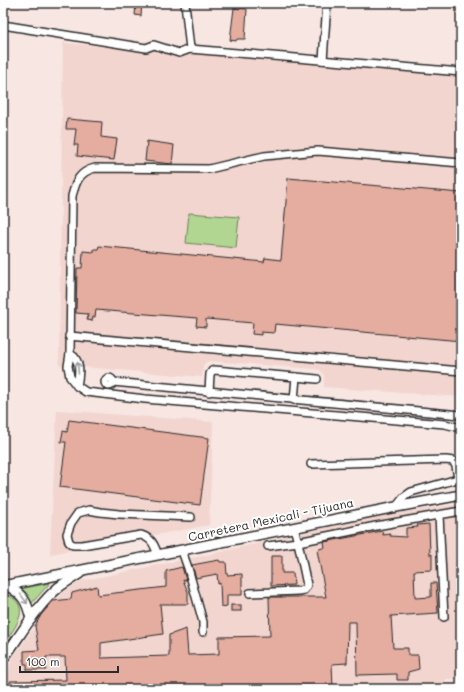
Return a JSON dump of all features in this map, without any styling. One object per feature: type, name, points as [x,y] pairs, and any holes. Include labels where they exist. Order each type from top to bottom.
[{"type":"main road","name":"Carretera Mexicali - Tijuana","points":[[5,586],[461,495]]},
{"type":"main road","name":"Carretera Mexicali - Tijuana","points":[[3,659],[31,619],[50,596],[59,588],[86,570]]},
{"type":"main road","points":[[5,586],[19,593],[28,604],[31,619]]},
{"type":"lane","points":[[186,3],[190,49]]},
{"type":"lane","points":[[323,60],[328,3]]},
{"type":"lane","points":[[3,25],[146,48],[154,45],[178,53],[190,49],[461,72]]},
{"type":"lane","points":[[461,163],[318,151],[264,156],[209,169],[95,168],[86,171],[75,184],[72,196],[69,336],[70,354],[68,366],[70,377],[77,386],[86,392],[445,424],[461,428]]},
{"type":"lane","points":[[69,336],[461,371]]},
{"type":"lane","points":[[70,354],[78,361],[79,378],[77,386]]},
{"type":"lane","points":[[209,392],[210,374],[214,370],[317,379]]},
{"type":"lane","points":[[294,400],[296,377]]},
{"type":"lane","points":[[113,382],[461,415]]},
{"type":"lane","points":[[311,464],[453,461],[459,478],[411,492],[404,497],[396,507]]},
{"type":"lane","points":[[158,555],[153,543],[148,537],[141,535],[82,545],[73,545],[69,542],[67,534],[71,523],[78,513],[89,510],[119,514],[191,517]]},
{"type":"lane","points":[[268,546],[298,542],[461,511]]},
{"type":"lane","points":[[373,512],[376,526]]},
{"type":"lane","points":[[439,515],[444,617]]},
{"type":"lane","points":[[250,593],[304,590],[307,585],[294,528]]},
{"type":"lane","points":[[182,551],[203,622],[203,632]]},
{"type":"shaded area","points":[[63,43],[461,76],[461,397],[324,387],[324,375],[320,370],[316,369],[210,361],[205,363],[203,366],[202,377],[59,365]]},
{"type":"shaded area","points":[[57,410],[213,422],[209,525],[50,554]]},
{"type":"shaded area","points":[[461,504],[461,678],[446,679],[444,684],[324,689],[6,689],[11,660],[49,607],[64,592],[81,581],[216,553],[372,517]]},
{"type":"green space","points":[[189,213],[239,217],[236,248],[186,243]]},
{"type":"green space","points":[[50,583],[31,604],[29,598],[20,589]]},
{"type":"green space","points":[[3,593],[18,603],[20,616],[13,630],[3,644]]},
{"type":"building","points":[[136,3],[142,3],[141,16],[135,15]]},
{"type":"building","points":[[234,8],[247,9],[245,39],[237,39],[236,41],[230,40]]},
{"type":"building","points":[[67,119],[102,122],[101,137],[117,139],[114,160],[77,156],[78,145],[74,145],[76,129],[66,129]]},
{"type":"building","points":[[147,141],[174,145],[172,164],[145,161]]},
{"type":"building","points":[[288,178],[461,193],[461,341],[275,324],[274,333],[261,332],[261,335],[252,334],[253,323],[206,319],[206,327],[196,326],[197,318],[96,310],[95,317],[93,317],[92,321],[87,320],[88,314],[76,313],[77,268],[82,268],[83,251],[94,252],[94,249],[98,249],[99,246],[264,262],[265,258],[281,260]]},
{"type":"building","points":[[69,420],[209,438],[200,505],[60,487],[66,442],[61,442],[63,431],[67,432]]},
{"type":"building","points":[[429,524],[432,570],[414,571],[415,598],[431,597],[431,583],[436,583],[438,613],[391,616],[393,648],[408,648],[408,655],[418,655],[419,669],[408,672],[408,680],[397,680],[397,674],[357,675],[356,622],[348,622],[347,663],[332,664],[333,688],[246,689],[246,686],[216,687],[216,689],[207,689],[207,687],[146,689],[10,689],[10,681],[66,680],[65,657],[46,657],[46,670],[27,670],[27,664],[24,664],[24,651],[39,650],[35,626],[41,615],[53,601],[71,599],[72,593],[97,586],[98,595],[166,587],[166,571],[182,567],[186,580],[183,580],[188,592],[188,604],[160,604],[163,634],[101,643],[101,658],[169,656],[169,635],[186,629],[188,655],[219,654],[219,637],[270,636],[269,597],[326,597],[317,550],[325,547],[324,542],[382,531],[383,535],[391,534],[390,536],[406,537],[406,528]]},
{"type":"building","points":[[271,556],[282,556],[282,573],[293,573],[294,585],[271,586]]},
{"type":"building","points":[[219,560],[220,562],[226,562],[227,575],[242,574],[242,595],[227,595],[227,606],[221,607],[220,583],[218,584],[217,574],[196,578],[192,565]]},
{"type":"building","points":[[231,605],[241,605],[241,611],[231,611]]}]
